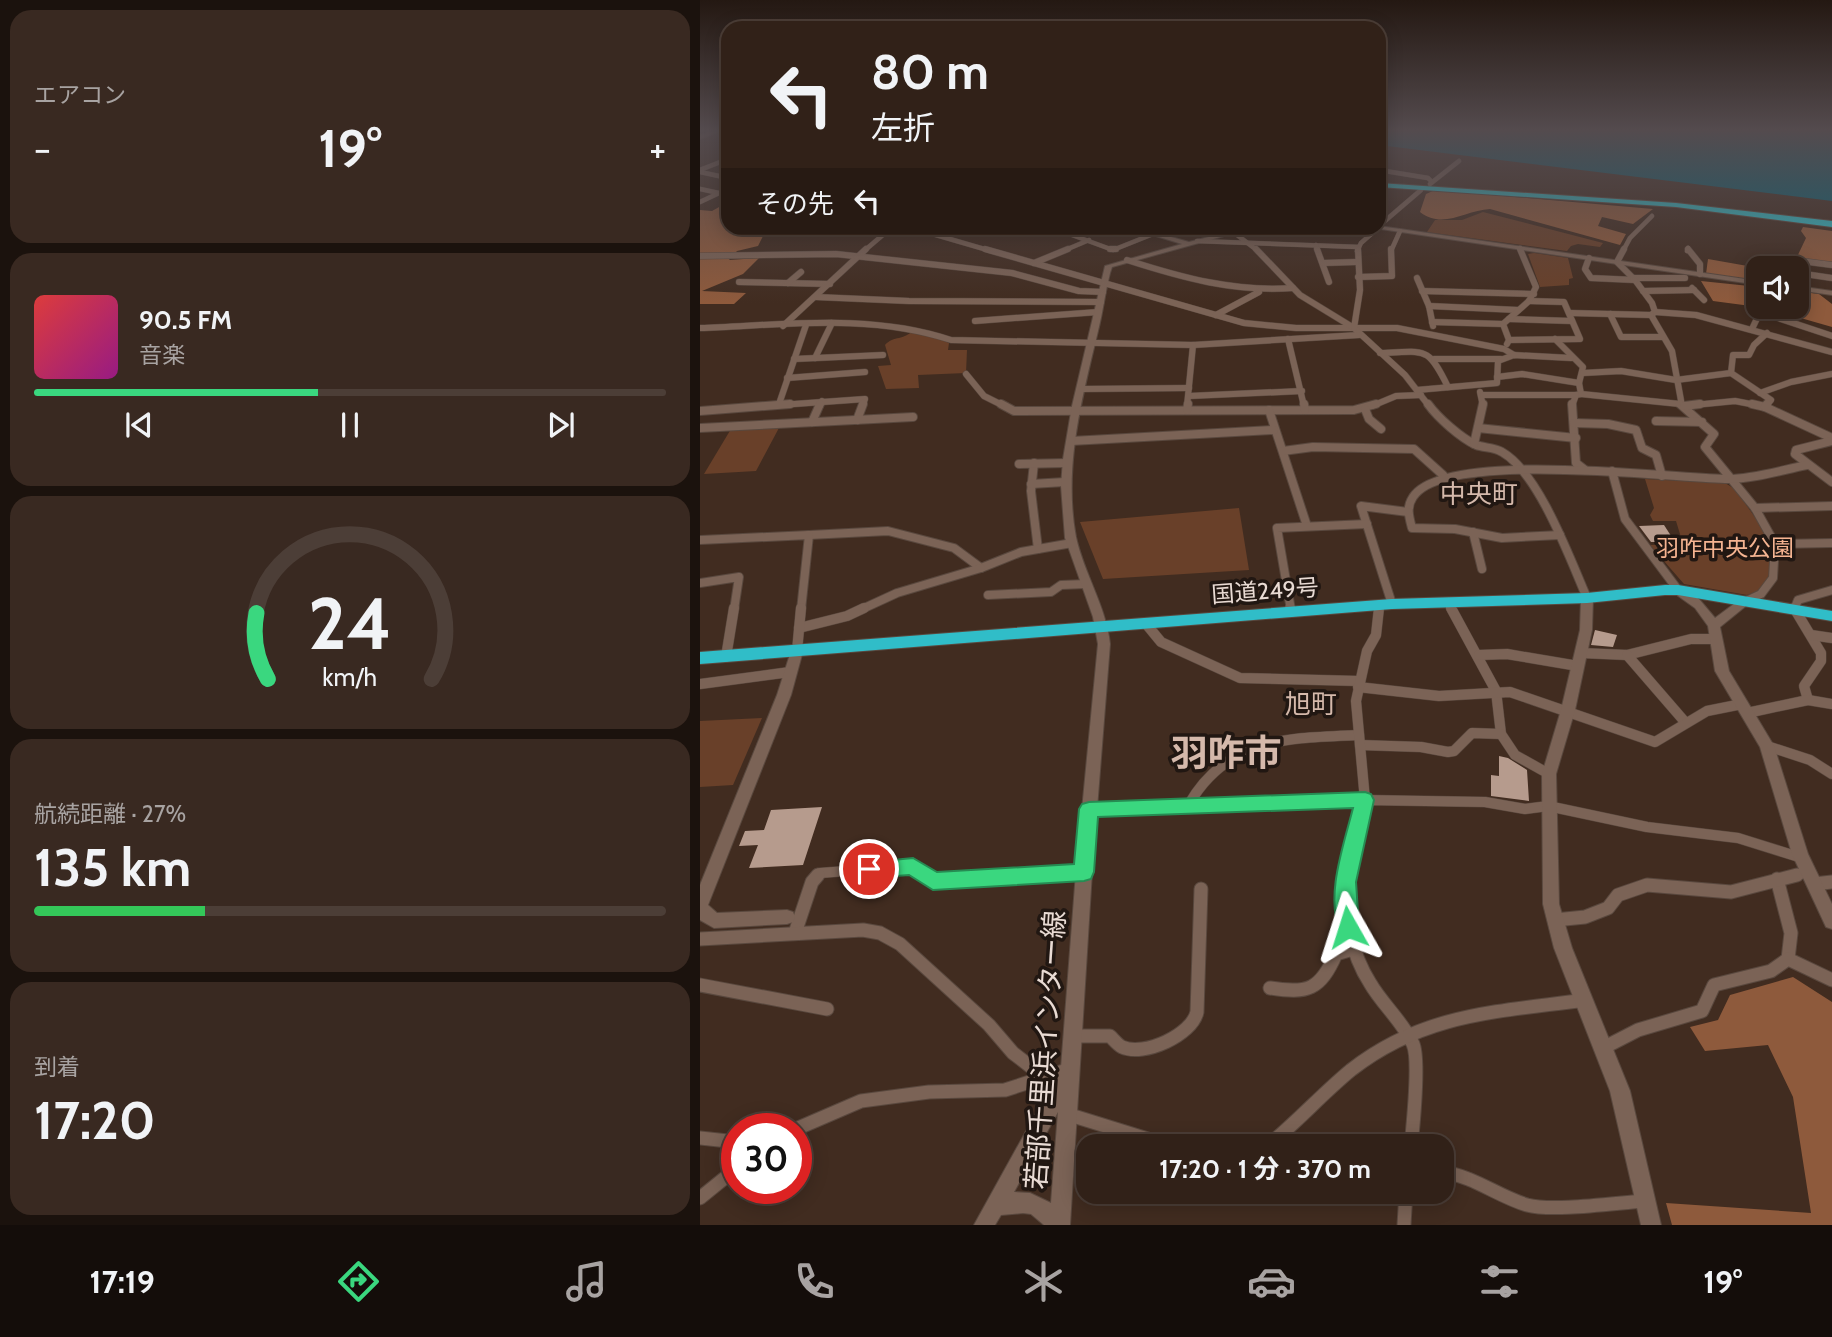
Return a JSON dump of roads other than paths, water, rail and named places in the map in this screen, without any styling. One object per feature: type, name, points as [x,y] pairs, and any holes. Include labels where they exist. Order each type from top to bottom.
[{"type":"highway","points":[[1446,188],[1703,208],[1832,224]]},
{"type":"highway","points":[[1460,188],[1662,201],[1832,224]]},
{"type":"highway","name":"国道249号","points":[[700,661],[735,656],[1385,605],[1587,598],[1678,590],[1832,615]]},
{"type":"street","points":[[700,190],[720,193]]},
{"type":"street","points":[[1386,220],[1421,190]]},
{"type":"street","points":[[700,202],[720,193]]},
{"type":"street","points":[[1617,262],[1630,237],[1652,216]]},
{"type":"street","points":[[1386,228],[1617,262],[1684,275],[1704,300]]},
{"type":"street","points":[[1358,277],[1392,276],[1388,257],[1391,243],[1400,231]]},
{"type":"street","points":[[783,326],[830,284],[856,256],[882,235]]},
{"type":"street","points":[[936,235],[1034,263],[1102,297]]},
{"type":"street","points":[[1074,235],[1113,250],[1150,235]]},
{"type":"street","points":[[1158,235],[1193,242],[1244,241],[1359,247]]},
{"type":"street","points":[[1102,297],[1109,266],[1214,235]]},
{"type":"street","points":[[1239,235],[1272,262],[1300,295],[1353,328],[1405,375],[1441,422],[1474,444],[1501,451],[1523,469],[1560,535],[1587,598],[1586,630],[1568,710],[1549,774],[1551,904],[1563,948],[1605,1047],[1620,1091],[1651,1225]]},
{"type":"street","points":[[1353,328],[1361,288],[1356,262],[1361,240],[1367,235]]},
{"type":"street","points":[[1034,263],[1089,240]]},
{"type":"street","points":[[1316,245],[1329,282]]},
{"type":"street","points":[[1432,322],[1503,324],[1509,319],[1528,301],[1536,287],[1520,248]]},
{"type":"street","points":[[1688,248],[1687,251],[1700,264],[1700,274]]},
{"type":"street","points":[[700,256],[856,256],[1012,273],[1102,297],[1216,315],[1244,323],[1296,328],[1397,328],[1436,338],[1504,349],[1514,355]]},
{"type":"street","points":[[1590,258],[1585,269],[1591,278],[1634,279],[1700,274],[1746,280]]},
{"type":"street","points":[[1127,260],[1176,278],[1259,292],[1293,288]]},
{"type":"street","points":[[1323,263],[1356,262]]},
{"type":"street","points":[[1479,655],[1507,654],[1579,660],[1627,655],[1715,633],[1726,614],[1761,594],[1773,578],[1775,544],[1755,509],[1705,447],[1714,434],[1682,405],[1672,351],[1643,291],[1617,262]]},
{"type":"street","points":[[1809,262],[1832,265]]},
{"type":"street","points":[[788,283],[801,272]]},
{"type":"street","points":[[1809,275],[1832,278]]},
{"type":"street","points":[[1417,278],[1429,306],[1436,338]]},
{"type":"street","points":[[739,282],[830,284]]},
{"type":"street","points":[[1422,290],[1534,293]]},
{"type":"street","points":[[1643,291],[1694,290]]},
{"type":"street","points":[[1809,290],[1832,293]]},
{"type":"street","points":[[1216,315],[1259,292]]},
{"type":"street","points":[[816,297],[909,301],[1102,297]]},
{"type":"street","points":[[975,321],[1102,297]]},
{"type":"street","name":"若部千里浜インター線","points":[[1059,1225],[1084,872],[1104,644],[1102,628],[1072,543],[1065,502],[1065,482],[1070,441],[1102,297]]},
{"type":"street","points":[[1509,340],[1580,339],[1564,302],[1528,301]]},
{"type":"street","points":[[1429,306],[1518,310]]},
{"type":"street","points":[[1752,329],[1760,312],[1832,336]]},
{"type":"street","points":[[1570,313],[1696,315],[1832,352]]},
{"type":"street","points":[[1610,314],[1621,337],[1663,337]]},
{"type":"street","points":[[1509,319],[1572,321]]},
{"type":"street","points":[[700,328],[848,322],[918,329],[951,340],[1193,345],[1359,335]]},
{"type":"street","points":[[814,358],[832,323]]},
{"type":"street","points":[[1244,323],[1258,334],[1258,342]]},
{"type":"street","points":[[1503,324],[1509,340],[1504,349]]},
{"type":"street","points":[[779,404],[806,325]]},
{"type":"street","points":[[1731,373],[1733,355],[1749,355],[1767,333]]},
{"type":"street","points":[[1288,339],[1305,410]]},
{"type":"street","points":[[1555,339],[1583,368],[1573,405],[1576,463],[1585,470]]},
{"type":"street","points":[[1186,410],[1193,345]]},
{"type":"street","points":[[1380,353],[1425,352],[1434,359],[1448,387]]},
{"type":"street","points":[[794,359],[883,355]]},
{"type":"street","points":[[1434,359],[1501,359],[1514,355],[1571,358]]},
{"type":"street","points":[[965,374],[984,396],[1014,411],[1365,409],[1396,396],[1448,387],[1497,383],[1498,361],[1501,359]]},
{"type":"street","points":[[1583,373],[1621,371],[1676,380],[1731,373],[1771,400],[1765,407]]},
{"type":"street","points":[[787,378],[865,372]]},
{"type":"street","points":[[1497,377],[1522,374],[1579,383]]},
{"type":"street","points":[[1760,393],[1790,382],[1832,374]]},
{"type":"street","points":[[1474,444],[1484,412],[1483,395],[1475,386]]},
{"type":"street","points":[[1082,390],[1302,391]]},
{"type":"street","points":[[1483,395],[1578,394],[1682,405],[1735,401],[1765,407],[1832,440]]},
{"type":"street","points":[[700,411],[865,399],[857,420]]},
{"type":"street","points":[[812,422],[822,401]]},
{"type":"street","points":[[1365,409],[1368,419],[1381,429]]},
{"type":"street","points":[[1269,411],[1307,526]]},
{"type":"street","points":[[700,428],[913,417]]},
{"type":"street","points":[[1657,421],[1702,422]]},
{"type":"street","points":[[1574,423],[1615,425],[1636,430],[1642,449],[1656,455],[1662,476]]},
{"type":"street","points":[[1478,428],[1576,438]]},
{"type":"street","points":[[1070,441],[1274,429]]},
{"type":"street","points":[[1832,440],[1796,450],[1795,454],[1832,482]]},
{"type":"street","points":[[1283,451],[1313,447],[1414,449],[1443,475]]},
{"type":"street","points":[[1034,463],[1031,484],[1038,549]]},
{"type":"street","points":[[1019,464],[1067,463]]},
{"type":"street","points":[[1560,535],[1502,538],[1473,532],[1412,528],[1408,512],[1414,495],[1443,475],[1523,469],[1612,471],[1731,479],[1807,465]]},
{"type":"street","points":[[1612,471],[1625,519],[1678,590],[1696,600],[1706,611],[1715,633],[1722,671],[1767,746],[1808,871],[1832,922]]},
{"type":"street","points":[[1031,484],[1065,482]]},
{"type":"street","points":[[1408,512],[1361,506],[1385,605],[1376,635],[1367,651],[1358,684],[1356,701],[1365,800],[1345,882],[1348,927],[1368,981],[1414,1046],[1415,1098],[1411,1134]]},
{"type":"street","points":[[1755,509],[1832,506]]},
{"type":"street","points":[[1291,612],[1277,528],[1367,524]]},
{"type":"street","points":[[700,540],[888,531],[915,541],[954,548],[981,568]]},
{"type":"street","points":[[1473,532],[1482,569]]},
{"type":"street","points":[[804,906],[800,912],[787,917],[714,921],[708,919],[701,910],[701,899],[784,695],[797,651],[809,535]]},
{"type":"street","points":[[799,628],[847,616],[897,593],[981,568],[1021,552],[1072,543]]},
{"type":"street","points":[[1775,544],[1832,543]]},
{"type":"street","points":[[700,583],[739,577],[735,656]]},
{"type":"street","points":[[988,596],[1051,592],[1061,585],[1086,584]]},
{"type":"street","points":[[1808,700],[1804,686],[1821,661],[1821,653],[1793,609],[1798,600],[1832,590]]},
{"type":"street","points":[[1448,602],[1479,655],[1496,691],[1502,734],[1516,755],[1549,774]]},
{"type":"street","points":[[1147,625],[1161,642],[1240,678],[1358,684],[1439,696],[1496,691],[1522,695],[1655,742],[1685,722],[1716,708],[1744,708],[1808,700],[1832,704]]},
{"type":"street","points":[[1811,635],[1832,638]]},
{"type":"street","points":[[1627,655],[1685,722]]},
{"type":"street","points":[[700,684],[790,672]]},
{"type":"street","points":[[1189,804],[1200,784],[1219,765],[1255,749],[1302,738],[1360,740],[1448,752],[1454,751],[1472,733],[1502,734]]},
{"type":"street","points":[[1767,746],[1811,760],[1832,774]]},
{"type":"street","points":[[1089,809],[1365,800],[1485,802],[1525,809],[1548,806],[1647,827],[1738,838],[1832,882]]},
{"type":"street","points":[[795,933],[812,881],[815,876],[825,872],[913,866],[933,881],[1084,872]]},
{"type":"street","points":[[1555,920],[1585,918],[1608,908],[1618,895],[1647,885],[1731,892],[1808,871]]},
{"type":"street","points":[[1605,1047],[1638,1030],[1702,1011],[1714,985],[1771,971],[1788,959],[1791,933],[1777,879]]},
{"type":"street","points":[[1073,1036],[1110,1036],[1120,1046],[1132,1049],[1153,1046],[1178,1035],[1194,1023],[1197,1012],[1201,889]]},
{"type":"street","points":[[700,939],[863,930],[880,933],[900,944],[989,1025],[1013,1053],[1044,1077]]},
{"type":"street","points":[[1270,988],[1299,993],[1315,987],[1328,974],[1336,954],[1356,948]]},
{"type":"street","points":[[1788,959],[1832,980]]},
{"type":"street","points":[[700,985],[827,1009]]},
{"type":"street","points":[[1285,1134],[1323,1095],[1362,1062],[1406,1035],[1473,1016],[1585,1000]]},
{"type":"street","points":[[812,1122],[861,1101],[929,1093],[1005,1090],[1071,1068]]},
{"type":"street","points":[[984,1225],[1071,1068]]},
{"type":"street","points":[[1066,1114],[1131,1134]]},
{"type":"street","points":[[700,1138],[721,1140]]},
{"type":"street","points":[[1454,1174],[1477,1179],[1522,1205],[1645,1201]]},
{"type":"street","points":[[700,1198],[721,1181]]},
{"type":"street","points":[[995,1206],[1016,1201],[1035,1204],[1048,1211],[1059,1225]]},
{"type":"street","points":[[1404,1225],[1405,1204]]},
{"type":"water","points":[[1728,188],[1832,188],[1832,201]]},
{"type":"district","name":"中央町","points":[[1479,494]]},
{"type":"district","name":"旭町","points":[[1311,704]]},
{"type":"district","name":"羽咋市","points":[[1226,753]]},
{"type":"park label","name":"羽咋中央公園","points":[[1725,548]]}]
